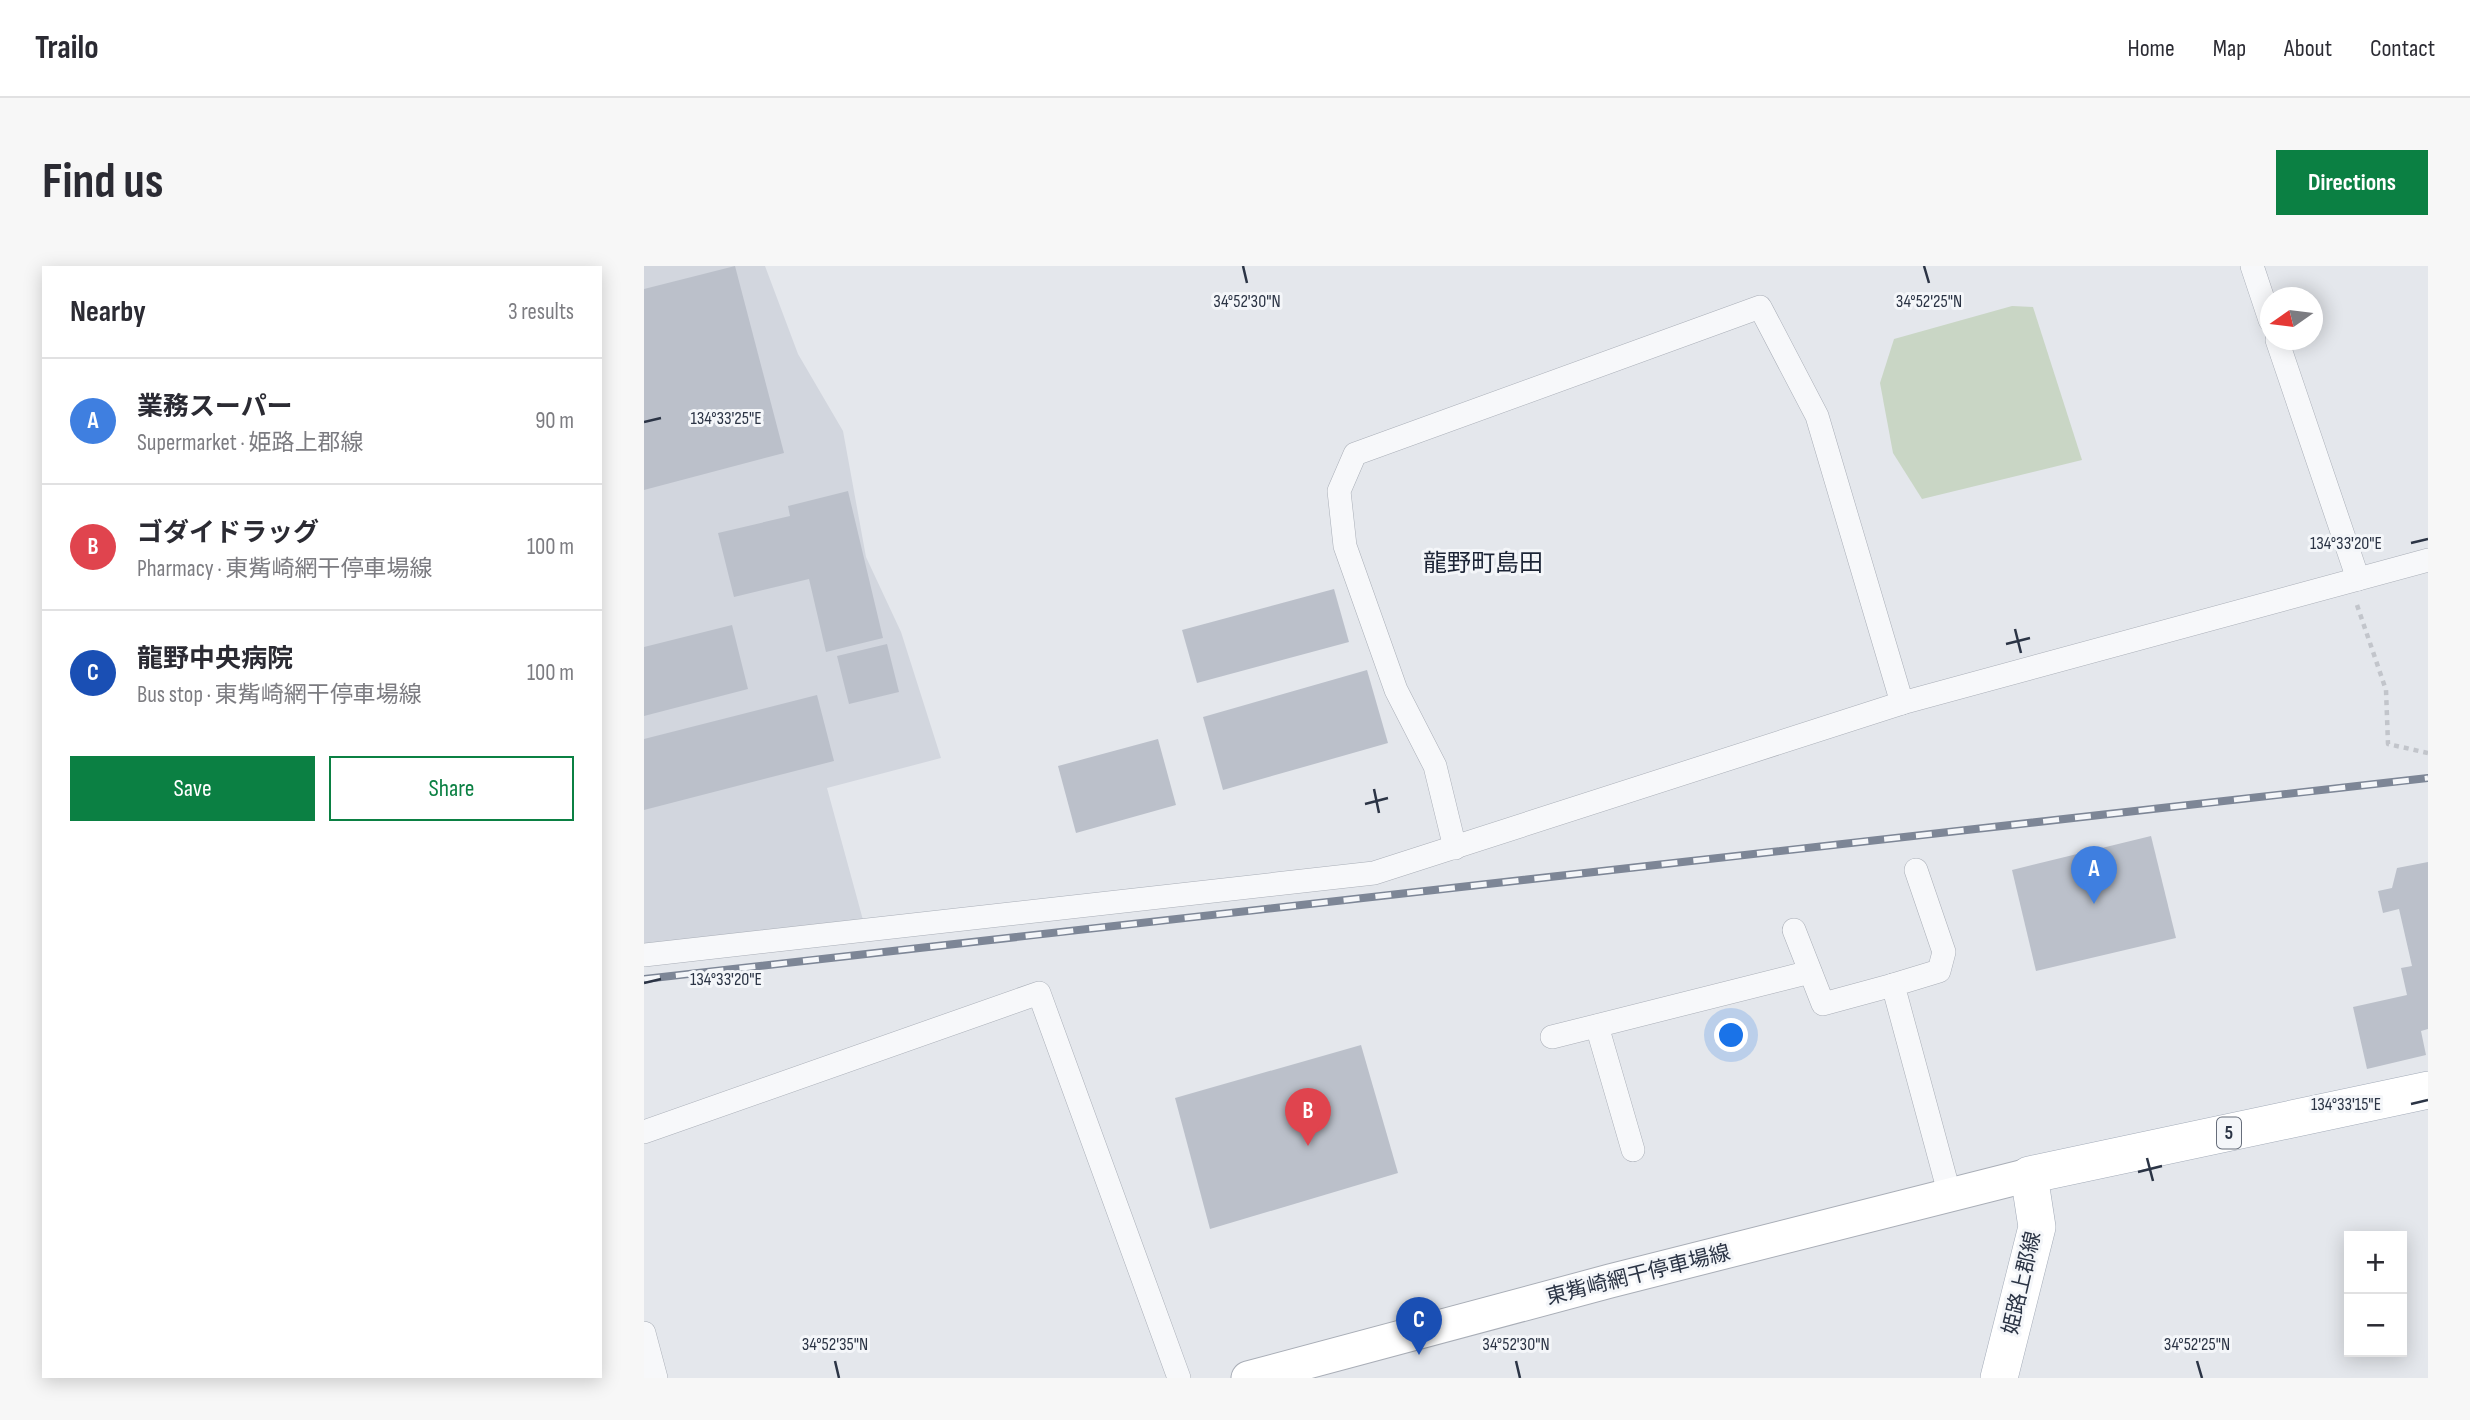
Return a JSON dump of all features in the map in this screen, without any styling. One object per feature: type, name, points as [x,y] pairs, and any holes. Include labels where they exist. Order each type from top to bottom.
[{"type":"main road","name":"5","points":[[2029,1175],[2428,1090]]},
{"type":"main road","name":"東觜崎網干停車場線","points":[[1248,1378],[1610,1281],[2029,1175]]},
{"type":"main road","name":"姫路上郡線","points":[[1999,1378],[2037,1227],[2029,1175]]},
{"type":"street","points":[[2252,266],[2260,290]]},
{"type":"street","points":[[1455,848],[1435,766],[1396,690],[1345,546],[1339,491],[1355,454],[1760,307],[1817,416],[1902,704]]},
{"type":"street","points":[[2280,350],[2353,580]]},
{"type":"street","points":[[644,955],[1374,873],[1902,704],[2428,561]]},
{"type":"street","points":[[1794,930],[1823,1004],[1939,971],[1944,952],[1916,870]]},
{"type":"street","points":[[1552,1037],[1810,972]]},
{"type":"street","points":[[1893,985],[1950,1196]]},
{"type":"street","points":[[644,1132],[1039,993],[1179,1378]]},
{"type":"street","points":[[1597,1026],[1633,1150]]},
{"type":"street","points":[[644,1333],[656,1378]]},
{"type":"path","points":[[2353,580],[2386,690],[2388,744],[2428,753]]},
{"type":"shaded area","points":[[644,266],[765,266],[798,354],[843,431],[866,557],[901,632],[941,758],[827,788],[863,920],[644,944]]},
{"type":"green space","points":[[2012,306],[2033,307],[2082,460],[1922,499],[1893,453],[1880,383],[1894,339]]},
{"type":"building","points":[[735,266],[784,453],[644,490],[644,289]]},
{"type":"building","points":[[848,491],[883,638],[826,652],[809,579],[734,597],[718,533],[790,516],[788,506]]},
{"type":"building","points":[[1334,589],[1349,642],[1197,683],[1182,630]]},
{"type":"building","points":[[732,625],[748,689],[644,716],[644,647]]},
{"type":"building","points":[[887,644],[899,692],[849,704],[837,656]]},
{"type":"building","points":[[1367,670],[1388,743],[1223,790],[1203,717]]},
{"type":"building","points":[[817,695],[834,761],[644,810],[644,739]]},
{"type":"building","points":[[1158,739],[1176,805],[1076,833],[1058,766]]},
{"type":"building","points":[[2151,836],[2176,938],[2036,971],[2012,870]]},
{"type":"building","points":[[2428,862],[2428,1029],[2421,1031],[2426,1055],[2367,1069],[2353,1007],[2407,995],[2401,968],[2412,966],[2399,909],[2383,913],[2378,891],[2392,888],[2397,868]]},
{"type":"building","points":[[1361,1045],[1398,1173],[1210,1229],[1175,1098]]},
{"type":"railway","points":[[644,979],[2428,778]]},
{"type":"place","name":"業務スーパー","points":[[2094,904]]},
{"type":"place","name":"ゴダイドラッグ","points":[[1308,1146]]},
{"type":"place","name":"龍野中央病院","points":[[1419,1355]]},
{"type":"district","name":"龍野町島田","points":[[1483,563]]}]
